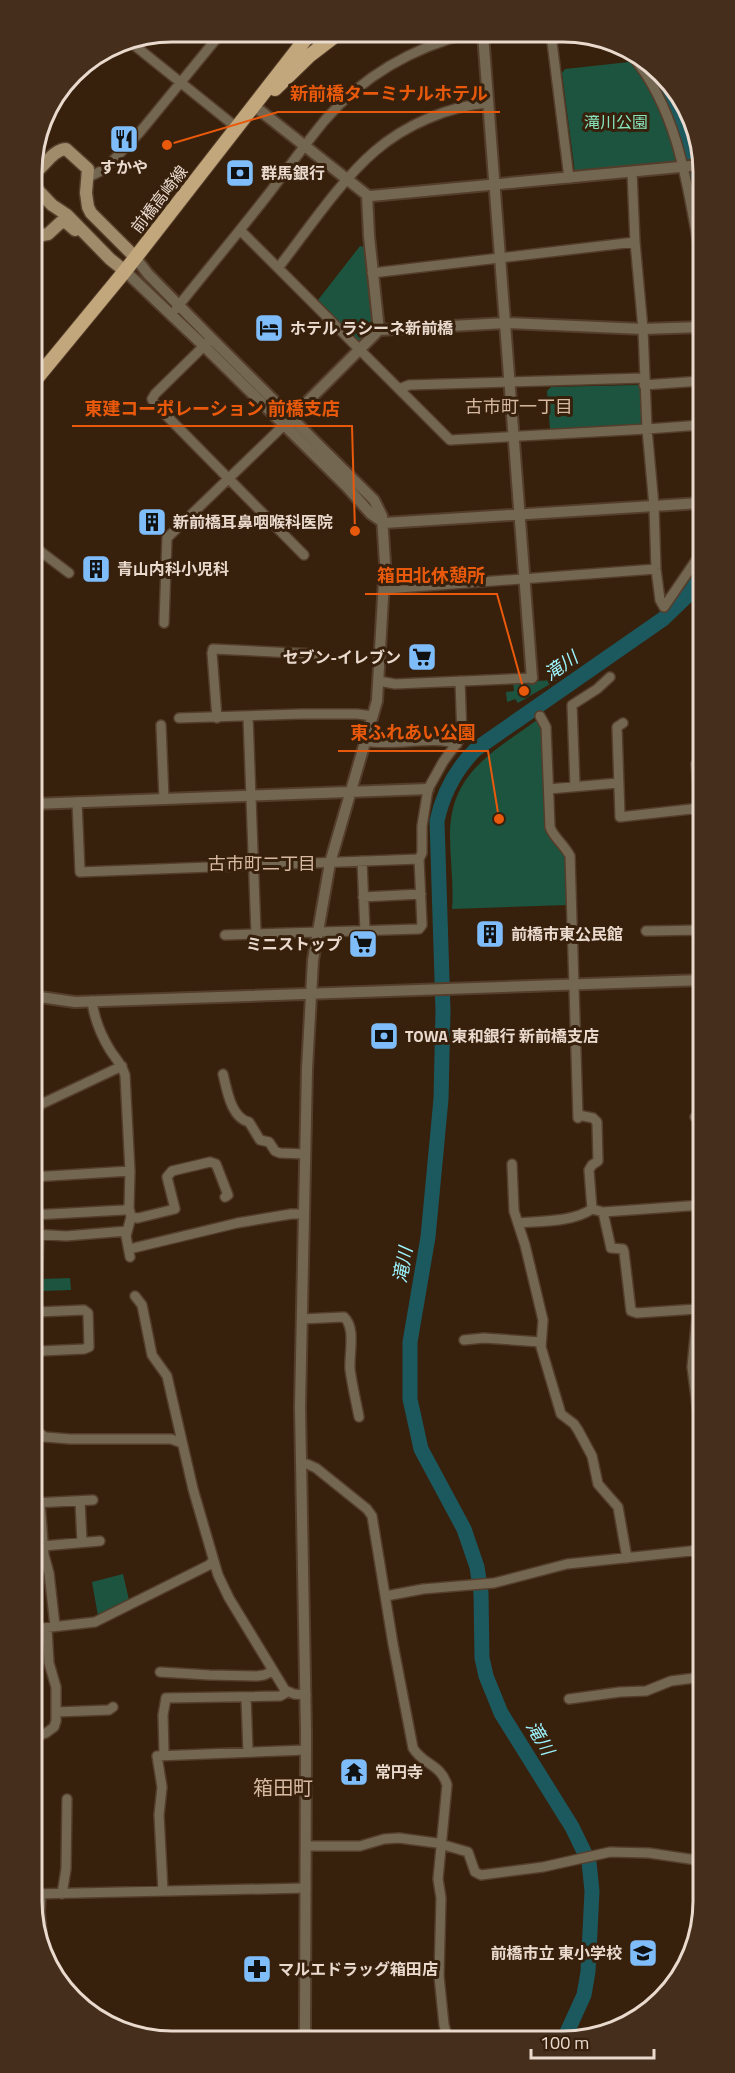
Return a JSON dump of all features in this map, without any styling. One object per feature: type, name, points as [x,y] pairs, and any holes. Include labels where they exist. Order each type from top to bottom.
[{"type":"main road","name":"前橋高崎線","points":[[42,372],[125,271],[300,42]]},
{"type":"main road","points":[[257,101],[275,89],[309,56],[327,42]]},
{"type":"main road","points":[[42,167],[59,150],[64,149],[71,152],[86,166],[89,177],[86,199],[91,213],[135,257]]},
{"type":"main road","points":[[42,195],[67,215],[125,271]]},
{"type":"main road","points":[[42,236],[58,224],[67,223],[101,255],[110,259]]},
{"type":"street","points":[[89,177],[105,170],[140,132],[214,42]]},
{"type":"street","points":[[170,316],[339,105],[374,74],[414,51],[440,42]]},
{"type":"street","points":[[379,681],[395,684],[532,678],[484,42]]},
{"type":"street","points":[[552,42],[569,178]]},
{"type":"street","points":[[136,47],[236,127]]},
{"type":"street","points":[[642,69],[661,101],[674,133],[693,219]]},
{"type":"street","points":[[257,101],[306,146],[367,195],[693,166]]},
{"type":"street","points":[[278,268],[347,180],[378,148],[413,125],[452,110],[488,103]]},
{"type":"street","points":[[632,172],[635,242],[643,329],[647,429],[654,506],[656,569],[660,600],[664,607],[693,565]]},
{"type":"street","points":[[367,195],[372,273],[379,330]]},
{"type":"street","points":[[240,231],[450,440],[693,426]]},
{"type":"street","points":[[372,273],[500,256],[635,242]]},
{"type":"street","points":[[135,257],[179,305],[208,342],[287,422],[374,500],[381,512],[384,524],[385,589],[379,681],[373,716],[330,862],[317,933],[311,992],[303,1214],[301,1464],[306,1695],[305,2031]]},
{"type":"street","points":[[125,271],[170,316],[208,342]]},
{"type":"street","points":[[164,623],[167,538],[230,479],[379,330],[506,323],[643,329],[693,327]]},
{"type":"street","points":[[208,342],[152,399],[304,555]]},
{"type":"street","points":[[399,389],[409,385],[509,382],[693,381]]},
{"type":"street","points":[[384,524],[693,504]]},
{"type":"street","points":[[42,553],[69,573]]},
{"type":"street","points":[[385,589],[656,569]]},
{"type":"street","points":[[218,718],[213,648],[315,654]]},
{"type":"street","points":[[575,786],[572,705],[597,689],[610,677]]},
{"type":"street","points":[[225,935],[419,929],[422,925],[419,859],[422,852],[422,826],[428,789],[443,762],[462,736],[460,681]]},
{"type":"street","points":[[179,718],[302,714],[373,716]]},
{"type":"street","points":[[540,716],[546,727],[551,831],[565,845],[570,856],[578,1116],[593,1118],[597,1122],[598,1161],[589,1170],[592,1209]]},
{"type":"street","points":[[248,717],[256,933]]},
{"type":"street","points":[[623,723],[617,727],[620,817],[693,809]]},
{"type":"street","points":[[161,724],[164,799]]},
{"type":"street","points":[[366,741],[381,743],[446,741],[457,744]]},
{"type":"street","points":[[549,789],[618,783]]},
{"type":"street","points":[[42,804],[428,789]]},
{"type":"street","points":[[77,802],[80,872],[419,859]]},
{"type":"street","points":[[362,861],[365,931]]},
{"type":"street","points":[[363,897],[421,894]]},
{"type":"street","points":[[646,931],[693,930]]},
{"type":"street","points":[[42,997],[75,1002],[693,980]]},
{"type":"street","points":[[93,1001],[96,1021],[108,1046],[122,1066],[124,1075],[130,1171],[130,1212],[126,1236],[129,1253],[237,1224],[303,1214]]},
{"type":"street","points":[[42,1104],[122,1066]]},
{"type":"street","points":[[223,1074],[229,1098],[239,1116],[249,1122],[260,1140],[269,1142],[275,1151],[280,1153],[305,1154]]},
{"type":"street","points":[[42,1215],[124,1210],[138,1218],[175,1209],[167,1177],[172,1171],[210,1162],[216,1164],[228,1195],[225,1197]]},
{"type":"street","points":[[512,1164],[512,1203],[543,1320],[541,1342],[543,1355],[561,1414],[578,1430],[592,1456],[598,1484],[618,1507],[627,1558]]},
{"type":"street","points":[[42,1176],[130,1171]]},
{"type":"street","points":[[519,1223],[573,1217],[592,1209],[603,1212],[693,1206]]},
{"type":"street","points":[[603,1212],[611,1248],[623,1249],[624,1252],[631,1311],[637,1313],[693,1309]]},
{"type":"street","points":[[42,1234],[66,1236],[127,1231]]},
{"type":"street","points":[[135,1296],[142,1305],[152,1355],[167,1376],[213,1561],[229,1598],[287,1692]]},
{"type":"street","points":[[42,1312],[84,1310],[88,1313],[89,1347],[42,1351]]},
{"type":"street","points":[[302,1319],[345,1317],[351,1337],[350,1370],[359,1417]]},
{"type":"street","points":[[464,1340],[484,1338],[541,1342]]},
{"type":"street","points":[[693,1355],[693,1375]]},
{"type":"street","points":[[42,1435],[70,1439],[171,1439],[182,1443]]},
{"type":"street","points":[[301,1464],[316,1468],[370,1513],[374,1521],[386,1606],[413,1748],[418,1756],[443,1774],[447,1785],[438,1869],[441,1898],[438,1962],[442,2011],[446,2031]]},
{"type":"street","points":[[42,1503],[93,1500]]},
{"type":"street","points":[[80,1501],[82,1542]]},
{"type":"street","points":[[42,1539],[49,1570],[50,1664],[56,1687],[54,1727],[42,1734]]},
{"type":"street","points":[[43,1546],[100,1541]]},
{"type":"street","points":[[386,1596],[423,1589],[490,1583],[528,1576],[567,1564],[693,1551]]},
{"type":"street","points":[[42,1628],[95,1622],[213,1561]]},
{"type":"street","points":[[160,1672],[257,1676],[273,1671]]},
{"type":"street","points":[[569,1699],[646,1691],[670,1681],[693,1680]]},
{"type":"street","points":[[164,1754],[163,1715],[166,1698],[280,1696],[287,1692],[306,1695]]},
{"type":"street","points":[[246,1697],[248,1752]]},
{"type":"street","points":[[56,1712],[109,1710],[113,1707]]},
{"type":"street","points":[[163,1891],[159,1815],[162,1786],[156,1758],[158,1755],[306,1750]]},
{"type":"street","points":[[62,1894],[66,1869],[67,1799]]},
{"type":"street","points":[[307,1846],[360,1846],[384,1839],[399,1838],[468,1852],[478,1874],[537,1868],[610,1852],[649,1853],[693,1860]]},
{"type":"street","points":[[42,1894],[306,1888]]},
{"type":"green space","name":"滝川公園","points":[[629,62],[636,66],[664,113],[677,162],[575,173],[562,73],[565,69]]},
{"type":"green space","points":[[360,246],[365,247],[372,326],[360,340],[355,340],[319,305],[318,300]]},
{"type":"green space","points":[[638,385],[642,388],[645,423],[642,427],[554,433],[550,429],[547,391],[551,387]]},
{"type":"green space","points":[[557,680],[518,703],[515,699],[507,702],[506,692],[514,691],[513,682]]},
{"type":"green space","points":[[537,720],[543,728],[546,827],[563,849],[566,857],[567,905],[452,909],[450,835],[457,795],[477,766]]},
{"type":"green space","points":[[70,1278],[71,1290],[42,1291],[42,1279]]},
{"type":"green space","points":[[123,1574],[129,1600],[98,1616],[92,1582]]},
{"type":"waterway","name":"滝川","points":[[677,109],[693,164]]},
{"type":"waterway","name":"滝川","points":[[568,2031],[584,1995],[588,1972],[592,1891],[589,1862],[572,1827],[501,1713],[486,1676],[482,1658],[481,1593],[477,1567],[464,1529],[421,1449],[410,1399],[410,1342],[428,1237],[441,1099],[443,1011],[437,821],[451,782],[476,749],[663,619],[693,588]]},
{"type":"place","name":"すかや","points":[[124,139]]},
{"type":"place","name":"新前橋ターミナルホテル","points":[[167,145]]},
{"type":"place","name":"群馬銀行","points":[[240,173]]},
{"type":"place","name":"ホテル ラシーネ新前橋","points":[[269,328]]},
{"type":"place","name":"新前橋耳鼻咽喉科医院","points":[[152,522]]},
{"type":"place","name":"東建コーポレーション 前橋支店","points":[[355,531]]},
{"type":"place","name":"青山内科小児科","points":[[96,569]]},
{"type":"place","name":"セブン-イレブン","points":[[422,657]]},
{"type":"place","name":"箱田北休憩所","points":[[524,691]]},
{"type":"place","name":"東ふれあい公園","points":[[499,819]]},
{"type":"place","name":"前橋市東公民館","points":[[490,934]]},
{"type":"place","name":"ミニストップ","points":[[363,944]]},
{"type":"place","name":"TOWA 東和銀行 新前橋支店","points":[[384,1036]]},
{"type":"place","name":"常円寺","points":[[354,1772]]},
{"type":"place","name":"前橋市立 東小学校","points":[[643,1953]]},
{"type":"place","name":"マルエドラッグ箱田店","points":[[257,1969]]},
{"type":"district","name":"古市町一丁目","points":[[519,407]]},
{"type":"district","name":"古市町二丁目","points":[[262,864]]},
{"type":"district","name":"箱田町","points":[[283,1788]]}]
